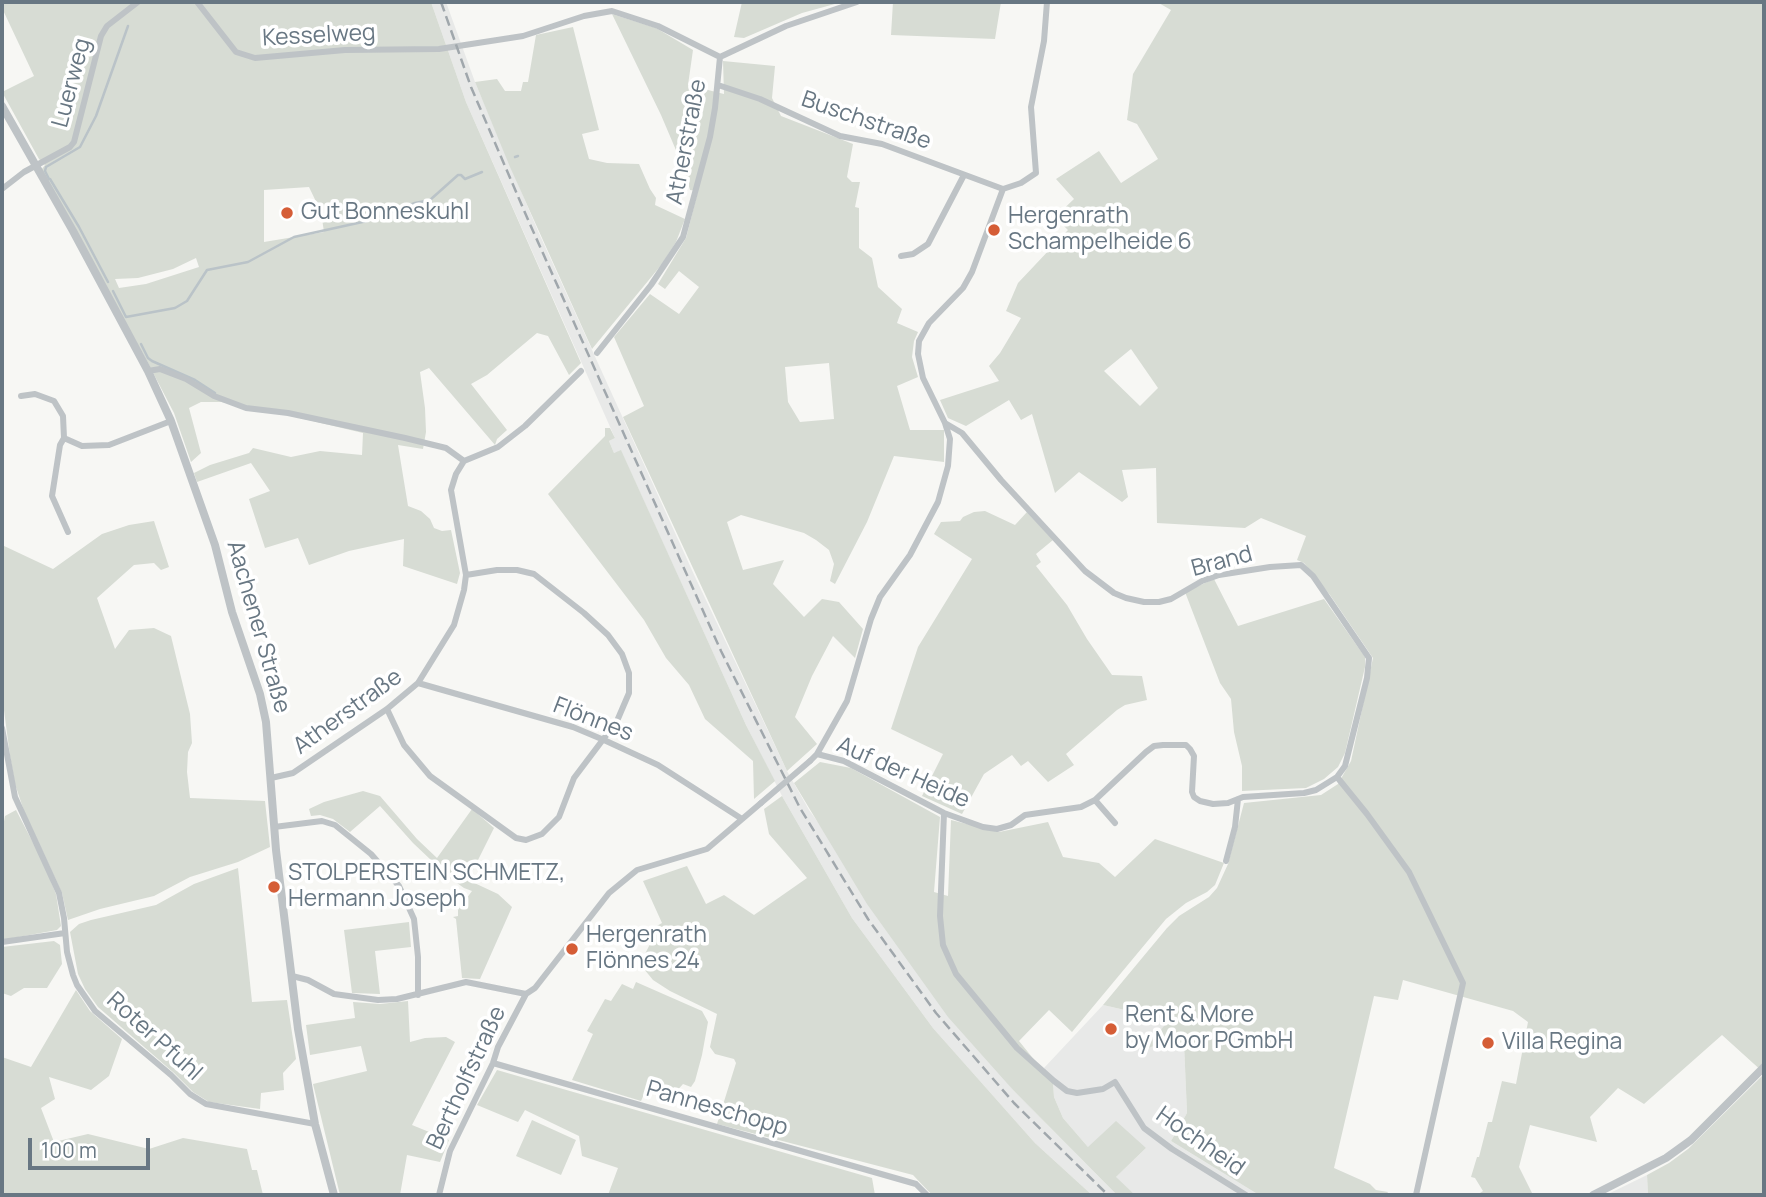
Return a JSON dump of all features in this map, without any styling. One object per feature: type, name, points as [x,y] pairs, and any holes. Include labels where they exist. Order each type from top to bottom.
[{"type":"street","name":"Luerweg","points":[[2,189],[34,166],[61,153],[74,142],[101,36],[107,26],[138,2]]},
{"type":"street","name":"Kesselweg","points":[[197,2],[236,52],[255,58],[345,50],[439,49],[523,36],[584,16],[612,11],[658,26],[720,57]]},
{"type":"street","name":"Atherstraße","points":[[597,353],[651,285],[683,237],[710,137],[720,57],[786,26],[857,2]]},
{"type":"street","points":[[945,423],[923,378],[918,354],[919,341],[929,323],[963,288],[972,272],[1003,189],[1021,183],[1036,173],[1031,107],[1044,41],[1047,2]]},
{"type":"street","name":"Buschstraße","points":[[718,85],[739,91],[840,136],[882,145],[1003,189]]},
{"type":"street","name":"Aachener Straße","points":[[2,106],[148,370],[171,421],[215,545],[232,612],[260,694],[266,722],[274,827],[299,1039],[315,1124],[334,1195]]},
{"type":"street","points":[[901,256],[913,254],[928,244],[964,175]]},
{"type":"street","points":[[148,370],[160,369],[186,379],[214,396],[246,408],[288,413],[405,438],[446,448],[464,461],[498,447],[526,426],[581,371]]},
{"type":"street","points":[[21,396],[35,394],[54,401],[63,416],[64,438],[60,446],[52,496],[68,532]]},
{"type":"street","points":[[64,438],[82,446],[101,447],[171,421]]},
{"type":"street","name":"Bertholfstraße","points":[[439,1195],[450,1151],[493,1063],[498,1046],[526,994],[535,988],[613,888],[638,870],[707,849],[817,754],[847,701],[880,597],[910,555],[939,502],[948,466],[950,439],[945,423]]},
{"type":"street","name":"Brand","points":[[945,423],[962,433],[1001,480],[1085,571],[1114,593],[1126,598],[1144,603],[1159,602],[1171,599],[1202,581],[1219,575],[1301,565],[1313,576],[1369,658],[1351,747],[1345,766],[1337,777]]},
{"type":"street","name":"Atherstraße","points":[[271,778],[293,773],[387,709],[418,683],[454,625],[466,575],[451,490],[464,461]]},
{"type":"street","points":[[387,709],[404,745],[430,776],[516,838],[526,840],[541,834],[559,817],[573,778],[617,721],[629,693],[629,673],[622,654],[608,635],[584,612],[534,574],[517,570],[497,570],[466,575]]},
{"type":"street","name":"Flönnes","points":[[418,683],[573,727],[604,740],[658,765],[742,819]]},
{"type":"street","name":"Roter Pfuhl","points":[[2,728],[15,797],[59,894],[73,975],[95,1011],[171,1074],[190,1094],[206,1104],[315,1124]]},
{"type":"street","name":"Auf der Heide","points":[[817,754],[844,761],[944,813],[983,827],[998,829],[1025,816],[1081,807],[1095,800],[1154,746],[1186,745],[1190,749],[1194,756],[1192,792],[1200,802],[1213,804],[1304,793],[1322,788],[1337,777]]},
{"type":"street","points":[[1337,777],[1409,872],[1463,983],[1416,1195]]},
{"type":"street","points":[[1095,800],[1115,822]]},
{"type":"street","points":[[1226,861],[1235,827],[1238,800]]},
{"type":"street","name":"Hochheid","points":[[944,813],[940,916],[943,944],[956,974],[1017,1048],[1067,1091],[1077,1093],[1103,1089],[1115,1082],[1144,1128],[1172,1149],[1246,1195]]},
{"type":"street","points":[[274,827],[322,821],[335,825],[371,854],[399,886],[414,919],[418,995]]},
{"type":"street","points":[[2,942],[65,933]]},
{"type":"street","points":[[292,975],[344,996],[378,1000],[418,995],[466,982],[526,994]]},
{"type":"street","name":"Panneschopp","points":[[493,1063],[916,1184],[927,1195]]},
{"type":"street","points":[[1593,1195],[1666,1158],[1691,1140],[1764,1067]]},
{"type":"shaded area","points":[[2,2],[431,2],[466,102],[581,363],[569,375],[548,336],[537,333],[487,375],[471,384],[507,430],[497,439],[495,445],[429,368],[420,372],[426,432],[423,449],[398,445],[408,506],[421,511],[430,519],[434,528],[451,530],[460,573],[457,584],[403,566],[404,539],[349,551],[309,565],[298,538],[265,548],[249,499],[270,491],[251,463],[197,482],[194,473],[249,453],[253,448],[291,457],[320,451],[362,455],[363,433],[270,411],[221,402],[201,402],[189,408],[201,453],[191,462],[174,413],[41,170],[45,165],[39,159],[2,92],[34,76],[2,8]],"holes":[[[309,187],[321,212],[324,232],[264,242],[264,190]],[[196,258],[199,267],[146,284],[119,288],[115,279],[138,278],[173,269]]]},
{"type":"shaded area","points":[[431,2],[446,2],[475,82],[538,231],[696,579],[787,771],[809,810],[1014,1091],[1117,1195],[1092,1195],[1035,1143],[933,1028],[852,918],[782,796],[746,725],[621,451],[614,453],[609,441],[615,438],[466,102]]},
{"type":"shaded area","points":[[742,2],[842,2],[802,13],[744,38],[734,37]]},
{"type":"shaded area","points":[[893,2],[1001,2],[995,39],[891,35]]},
{"type":"shaded area","points":[[1157,2],[1764,2],[1764,1073],[1722,1035],[1644,1104],[1618,1088],[1590,1117],[1597,1142],[1530,1125],[1519,1167],[1533,1195],[1477,1195],[1483,1191],[1475,1178],[1471,1177],[1488,1122],[1492,1122],[1502,1081],[1516,1084],[1528,1022],[1513,1011],[1403,980],[1398,1000],[1374,996],[1334,1168],[1370,1184],[1376,1190],[1388,1192],[1386,1195],[1259,1195],[1171,1141],[1187,1113],[1184,1043],[1166,1042],[1145,1049],[1169,1020],[1103,1005],[1167,928],[1217,888],[1228,864],[1244,803],[1321,795],[1338,784],[1351,761],[1373,658],[1330,595],[1304,563],[1297,560],[1306,536],[1261,518],[1245,528],[1157,523],[1156,468],[1122,470],[1128,497],[1122,502],[1079,472],[1055,493],[1032,414],[1021,420],[1009,400],[966,426],[948,418],[940,400],[999,381],[989,366],[1021,318],[1006,311],[1018,283],[1068,230],[1055,217],[1074,199],[1056,179],[1099,151],[1121,183],[1158,159],[1137,124],[1127,120],[1133,74],[1171,10]],"holes":[[[1131,349],[1158,388],[1140,406],[1104,371]]]},
{"type":"shaded area","points":[[612,14],[656,28],[693,50],[688,85],[724,94],[723,61],[775,66],[772,98],[781,116],[853,144],[847,177],[852,182],[860,182],[855,207],[859,208],[859,248],[872,258],[878,287],[902,309],[897,323],[918,332],[912,357],[918,377],[897,386],[910,430],[944,430],[944,462],[894,456],[867,522],[835,584],[830,581],[834,564],[829,550],[804,533],[741,515],[727,522],[743,570],[784,560],[773,584],[804,617],[822,599],[839,602],[863,629],[855,658],[833,636],[795,717],[817,744],[787,771],[623,417],[644,406],[614,337],[650,294],[679,314],[699,287],[679,271],[665,289],[658,284],[686,238],[698,191],[690,190],[661,115]],"holes":[[[829,363],[834,419],[800,422],[788,402],[785,367]]]},
{"type":"shaded area","points":[[573,27],[599,130],[582,134],[589,159],[607,163],[639,164],[656,198],[655,205],[685,219],[676,242],[662,264],[592,349],[475,82],[497,79],[505,91],[521,91],[523,82],[528,82],[536,35]]},
{"type":"shaded area","points":[[605,428],[610,428],[615,438],[609,441],[614,453],[621,450],[746,725],[775,781],[754,799],[753,761],[705,719],[689,685],[666,658],[644,620],[548,494],[605,436]]},
{"type":"shaded area","points":[[985,511],[1015,525],[1027,512],[1053,540],[1036,554],[1041,562],[1036,566],[1067,605],[1112,675],[1142,676],[1147,700],[1125,705],[1117,710],[1066,754],[1074,765],[1048,782],[1028,761],[1021,766],[1012,755],[984,774],[962,814],[922,796],[943,754],[891,729],[918,647],[972,559],[934,534],[941,522],[960,521],[974,512]]},
{"type":"shaded area","points":[[154,521],[169,567],[161,570],[154,563],[134,565],[97,598],[115,649],[129,630],[154,628],[171,636],[190,714],[192,743],[188,752],[187,772],[190,798],[265,801],[270,847],[238,862],[190,877],[154,896],[68,920],[62,893],[24,811],[10,756],[2,695],[2,545],[53,569],[102,534],[129,525]]},
{"type":"shaded area","points":[[1214,579],[1238,626],[1324,599],[1365,657],[1345,753],[1338,767],[1324,779],[1306,788],[1242,791],[1242,766],[1234,732],[1231,699],[1220,683],[1185,592]]},
{"type":"shaded area","points":[[820,762],[851,768],[940,817],[934,892],[948,896],[951,820],[999,832],[1048,822],[1063,857],[1099,863],[1115,877],[1155,839],[1224,863],[1215,885],[1166,919],[1072,1032],[1049,1010],[1019,1041],[1053,1083],[1054,1097],[1063,1118],[1088,1147],[1116,1121],[1146,1148],[1116,1177],[1135,1195],[1117,1195],[1014,1091],[948,1017],[867,904],[794,783]]},
{"type":"shaded area","points":[[363,791],[380,796],[437,858],[472,809],[494,828],[468,880],[498,894],[512,907],[480,979],[462,978],[456,919],[453,917],[458,916],[458,910],[472,891],[450,878],[413,843],[380,806],[350,832],[333,819],[320,815],[311,816],[309,809]]},
{"type":"shaded area","points":[[782,796],[852,918],[933,1028],[1035,1143],[1092,1195],[932,1195],[913,1175],[717,1124],[736,1063],[734,1059],[715,1054],[710,1047],[717,1014],[670,991],[653,980],[644,969],[641,962],[653,938],[646,932],[662,923],[643,881],[687,866],[706,904],[724,895],[754,915],[807,878],[769,834],[764,809]]},
{"type":"shaded area","points":[[16,810],[56,894],[61,926],[57,930],[2,940],[2,832],[5,816]]},
{"type":"shaded area","points":[[238,868],[252,1002],[287,1000],[296,1059],[283,1073],[284,1090],[261,1093],[260,1109],[209,1102],[193,1092],[98,1007],[78,974],[70,932],[79,924],[91,920],[156,905],[194,884]]},
{"type":"shaded area","points":[[409,922],[411,947],[375,951],[380,994],[352,993],[344,930]]},
{"type":"shaded area","points":[[54,941],[60,945],[62,964],[47,988],[24,988],[11,996],[2,993],[2,947]]},
{"type":"shaded area","points":[[636,982],[702,1011],[708,1022],[702,1055],[691,1087],[683,1084],[674,1094],[648,1085],[641,1101],[572,1080],[593,1034],[587,1031],[605,999],[611,1001],[622,984],[633,989]]},
{"type":"shaded area","points":[[76,990],[90,1011],[122,1039],[109,1076],[91,1090],[49,1077],[55,1099],[41,1108],[54,1142],[88,1134],[149,1149],[183,1138],[247,1149],[252,1170],[257,1170],[263,1195],[2,1195],[2,1057],[31,1067]]},
{"type":"shaded area","points":[[408,1001],[410,1042],[446,1037],[455,1042],[412,1125],[449,1140],[440,1162],[407,1155],[400,1195],[340,1195],[313,1084],[367,1071],[361,1046],[310,1055],[306,1025],[355,1018],[353,1002],[380,1004]]},
{"type":"shaded area","points":[[1103,1005],[1170,1020],[1147,1048],[1166,1042],[1184,1042],[1187,1113],[1171,1141],[1259,1195],[1135,1195],[1115,1178],[1146,1148],[1088,1147],[1063,1118],[1054,1097],[1053,1083],[1044,1068]]},
{"type":"shaded area","points":[[497,1070],[872,1178],[875,1195],[608,1195],[618,1168],[582,1156],[579,1136],[525,1110],[518,1122],[477,1105]]},
{"type":"shaded area","points":[[1764,1074],[1764,1195],[1648,1195],[1647,1175],[1688,1149]]},
{"type":"shaded area","points":[[532,1120],[576,1140],[561,1175],[516,1156]]},
{"type":"shaded area","points":[[1647,1175],[1648,1195],[1606,1195]]},
{"type":"waterway","points":[[49,179],[46,167],[80,147],[96,116],[128,26]]},
{"type":"waterway","points":[[113,291],[126,317],[175,308],[187,301],[207,270],[248,262],[294,237],[367,221],[430,200],[458,175],[465,179],[482,172]]},
{"type":"waterway","points":[[50,179],[108,282]]},
{"type":"waterway","points":[[141,344],[152,361],[195,380],[215,393]]},
{"type":"railway","points":[[441,2],[471,87],[529,222],[721,651],[800,808],[868,919],[936,1013],[1014,1103],[1108,1195]]},
{"type":"place","name":"Gut Bonneskuhl","points":[[287,213]]},
{"type":"place","name":"Hergenrath Schampelheide 6","points":[[994,230]]},
{"type":"place","name":"STOLPERSTEIN SCHMETZ, Hermann Joseph","points":[[274,887]]},
{"type":"place","name":"Hergenrath Flönnes 24","points":[[572,949]]},
{"type":"place","name":"Rent & More by Moor PGmbH","points":[[1111,1029]]},
{"type":"place","name":"Villa Regina","points":[[1488,1043]]}]
